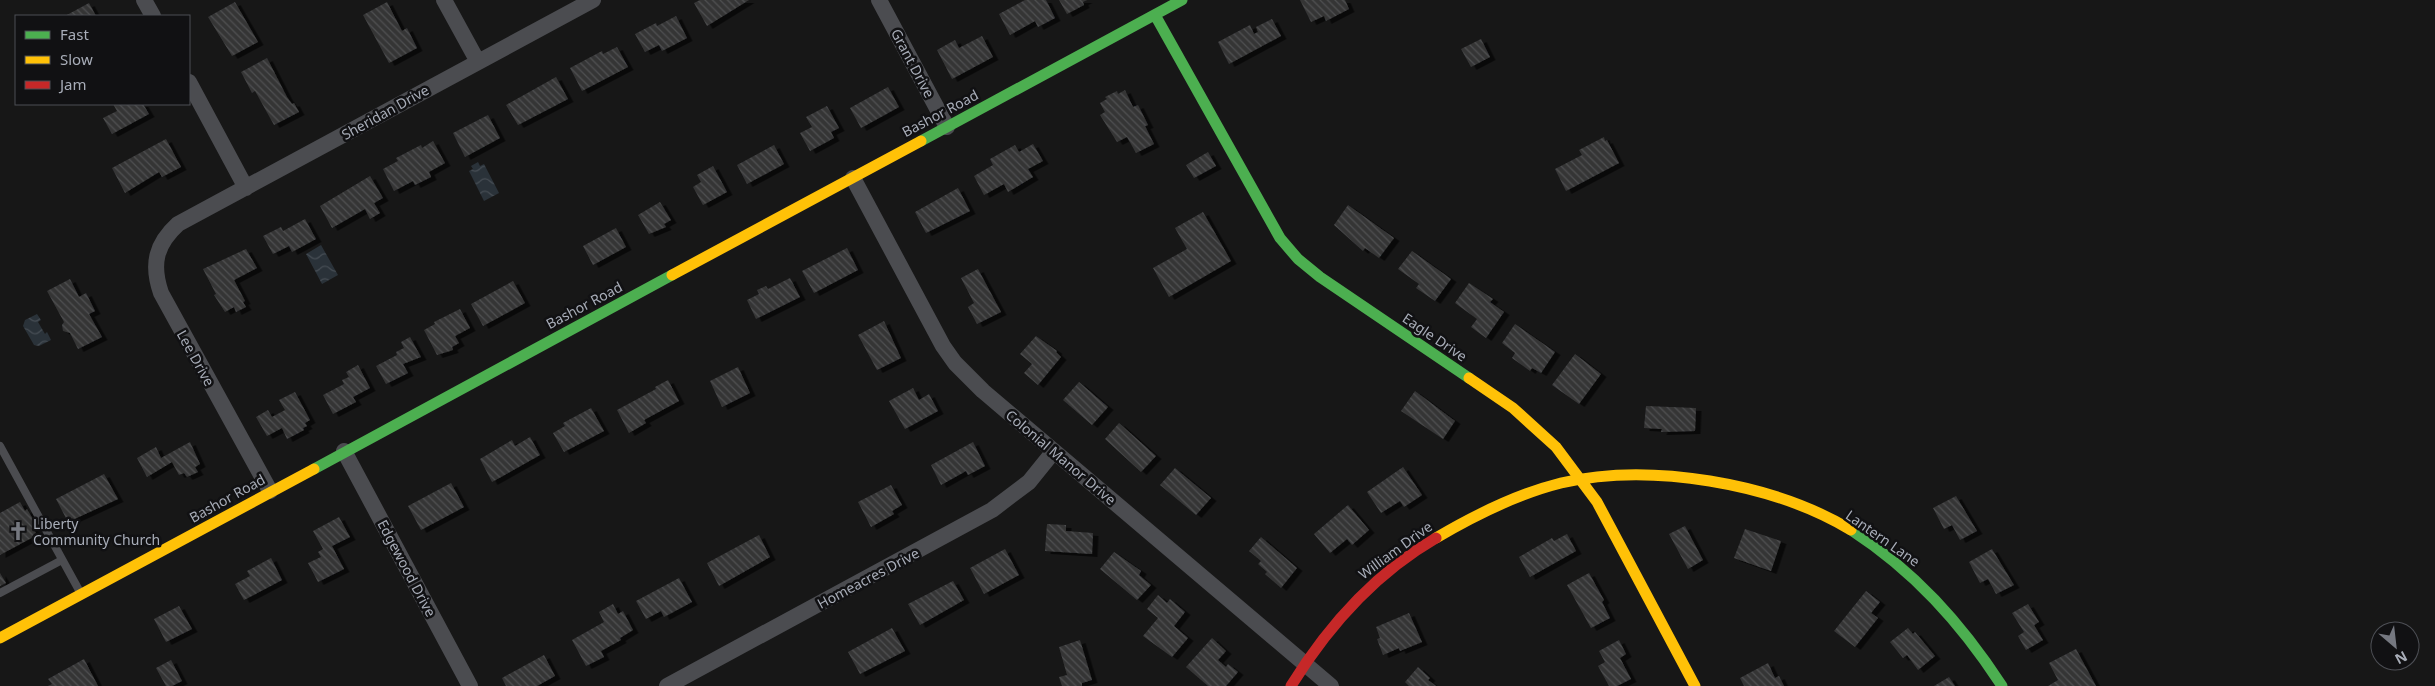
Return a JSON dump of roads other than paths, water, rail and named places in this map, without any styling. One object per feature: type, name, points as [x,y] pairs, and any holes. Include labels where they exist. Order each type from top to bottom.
[{"type":"street","points":[[144,0],[152,15]]},
{"type":"street","points":[[444,0],[478,62]]},
{"type":"street","name":"Sheridan Drive","points":[[178,224],[593,0]]},
{"type":"street","name":"Grant Drive","points":[[879,0],[947,127]]},
{"type":"street","name":"Bashor Road","points":[[0,638],[1182,0]]},
{"type":"street","name":"Eagle Drive","points":[[1155,15],[1263,211],[1280,238],[1298,259],[1336,288],[1513,408],[1556,447],[1582,479],[1613,530],[1695,686]]},
{"type":"street","points":[[190,84],[246,188]]},
{"type":"street","name":"Colonial Manor Drive","points":[[853,178],[933,328],[955,364],[983,391],[1331,686]]},
{"type":"street","name":"Lee Drive","points":[[178,224],[162,240],[157,250],[155,273],[161,293],[270,491]]},
{"type":"street","name":"Edgewood Drive","points":[[344,451],[470,686]]},
{"type":"street","name":"Homeacres Drive","points":[[667,686],[992,510],[1029,482],[1054,451]]},
{"type":"street","name":"Lantern Lane","points":[[1582,479],[1629,475],[1674,476],[1736,486],[1795,503],[1848,528],[1897,562],[1929,591],[1962,627],[2002,686]]},
{"type":"street","name":"William Drive","points":[[1291,686],[1324,634],[1352,602],[1385,572],[1427,542],[1470,518],[1521,495],[1582,479]]},
{"type":"lane","points":[[0,446],[81,594]]},
{"type":"lane","points":[[0,594],[62,560]]},
{"type":"water","points":[[478,162],[480,166],[484,164],[499,193],[484,201],[469,171],[473,169],[471,166]]},
{"type":"water","points":[[321,245],[338,275],[322,284],[306,254]]},
{"type":"water","points":[[37,314],[41,320],[38,322],[51,340],[39,346],[34,345],[23,326],[25,320]]},
{"type":"place","name":"Liberty Community Church","points":[[18,531]]}]
